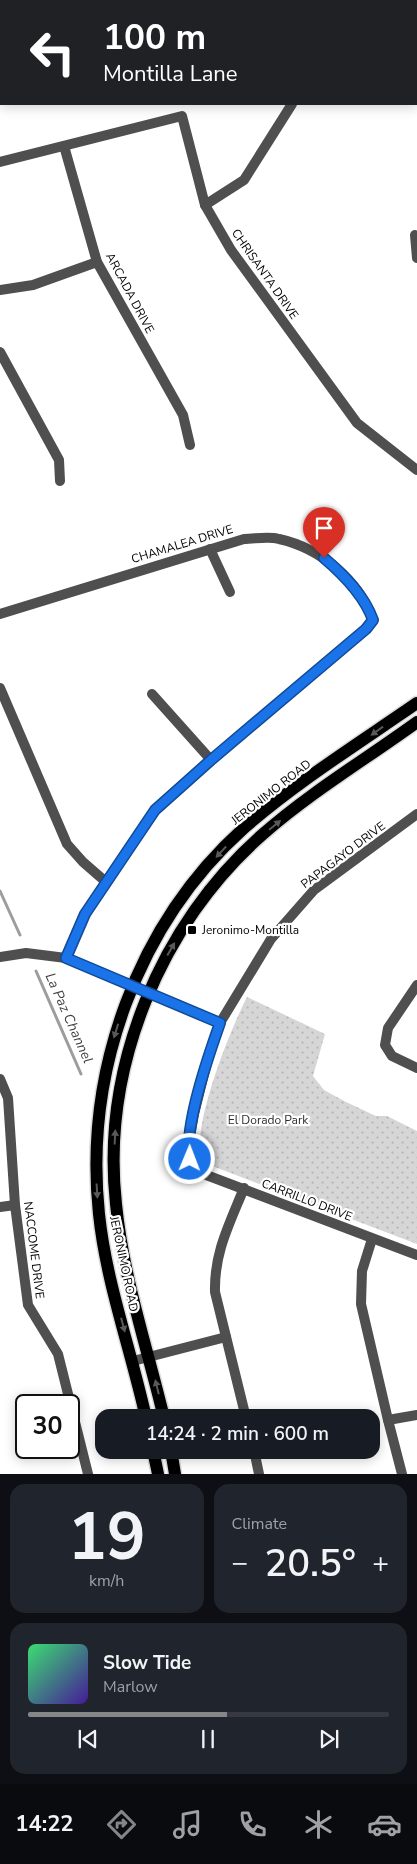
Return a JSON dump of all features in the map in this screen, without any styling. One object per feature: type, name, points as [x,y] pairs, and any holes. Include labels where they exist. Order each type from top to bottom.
[{"type":"main road","name":"JERONIMO ROAD","points":[[144,1409],[102,1238],[96,1156],[98,1116],[107,1067],[117,1026],[132,985],[156,940],[187,892],[244,829],[275,803],[417,703]]},
{"type":"main road","name":"JERONIMO ROAD","points":[[162,1409],[121,1242],[114,1170],[115,1136],[121,1082],[132,1038],[149,992],[166,958],[195,910],[241,855],[298,806],[417,722]]},
{"type":"main road","points":[[155,1459],[158,1474]]},
{"type":"main road","points":[[172,1459],[175,1474]]},
{"type":"street","points":[[205,205],[244,180],[291,105]]},
{"type":"street","name":"CHRISANTA DRIVE","points":[[0,162],[182,116],[205,205],[231,250],[358,423],[417,470]]},
{"type":"street","name":"ARCADA DRIVE","points":[[64,146],[97,262],[183,415],[190,445]]},
{"type":"street","points":[[415,235],[417,258]]},
{"type":"street","points":[[0,290],[33,284],[97,262]]},
{"type":"street","points":[[0,352],[59,460],[60,481]]},
{"type":"street","name":"CHAMALEA DRIVE","points":[[0,614],[244,539],[278,538],[324,558],[344,575],[369,608],[373,620],[366,629],[211,760]]},
{"type":"street","points":[[210,549],[230,592]]},
{"type":"street","points":[[0,688],[67,844],[83,862],[106,882]]},
{"type":"street","points":[[66,958],[77,927],[155,810],[211,760],[152,694]]},
{"type":"street","name":"PAPAGAYO DRIVE","points":[[192,1164],[188,1147],[209,1054],[220,1023],[271,939],[314,890],[417,814]]},
{"type":"street","points":[[0,957],[26,953],[66,958],[220,1023]]},
{"type":"street","points":[[417,985],[388,1028],[385,1045],[392,1056],[417,1068]]},
{"type":"street","name":"NACCOME DRIVE","points":[[0,1078],[8,1098],[15,1205],[28,1305],[58,1354],[88,1474]]},
{"type":"street","name":"CARRILLO DRIVE","points":[[192,1164],[201,1173],[417,1255]]},
{"type":"street","points":[[244,1188],[216,1261],[215,1292],[244,1409]]},
{"type":"street","points":[[0,1207],[15,1205]]},
{"type":"street","points":[[372,1238],[362,1270],[362,1304],[402,1474]]},
{"type":"street","points":[[133,1361],[226,1338]]},
{"type":"street","points":[[388,1420],[417,1415]]},
{"type":"street","points":[[256,1459],[260,1474]]},
{"type":"green space","name":"El Dorado Park","points":[[247,997],[325,1034],[313,1076],[324,1090],[376,1116],[387,1116],[417,1131],[417,1244],[207,1164],[201,1155],[200,1140],[208,1099],[223,1052]]},
{"type":"waterway","name":"La Paz Channel","points":[[0,891],[20,935]]},
{"type":"waterway","name":"La Paz Channel","points":[[36,971],[81,1074]]},
{"type":"place","name":"Jeronimo-Montilla","points":[[192,930]]},
{"type":"route","points":[[190,1159],[188,1147],[194,1114],[209,1054],[220,1023],[78,961],[66,958],[77,927],[155,810],[366,629],[373,620],[369,608],[344,575],[324,558]]}]
